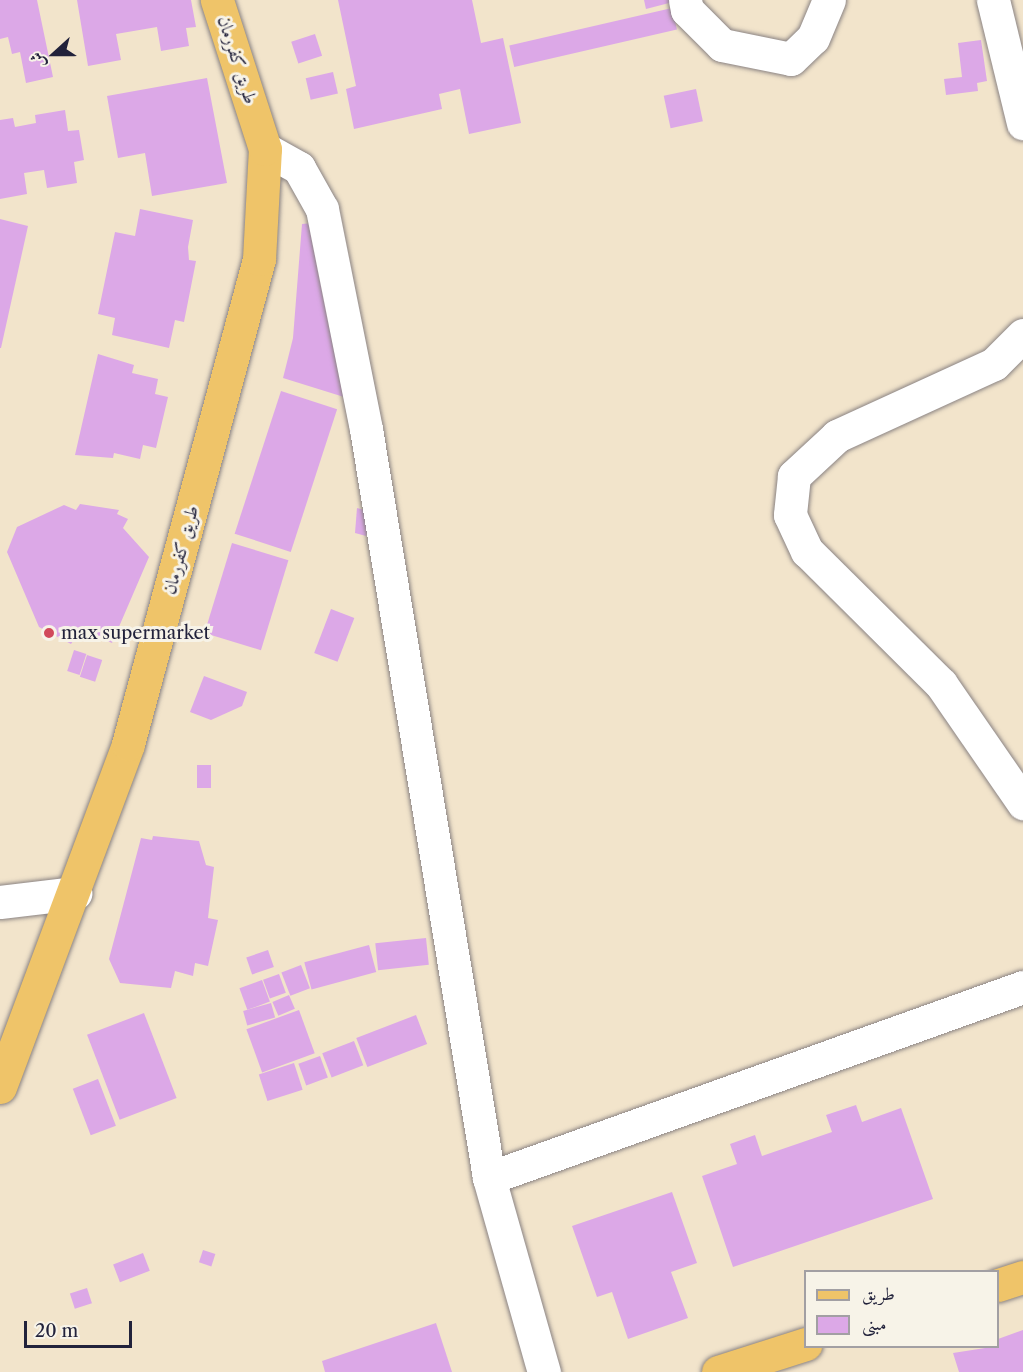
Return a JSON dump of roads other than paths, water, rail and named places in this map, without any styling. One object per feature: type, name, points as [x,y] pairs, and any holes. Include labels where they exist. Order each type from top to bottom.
[{"type":"main road","name":"طريق كفررمان","points":[[0,1087],[75,893],[128,744],[259,259],[264,149],[217,0]]},
{"type":"main road","points":[[999,1285],[1023,1277]]},
{"type":"main road","points":[[718,1372],[804,1345]]},
{"type":"street","points":[[686,0],[687,10],[722,45],[791,59],[813,38],[829,0]]},
{"type":"street","points":[[1005,22],[1023,123]]},
{"type":"street","points":[[264,149],[298,168],[322,209],[366,429],[489,1178],[544,1372]]},
{"type":"street","points":[[1023,335],[994,364],[837,436],[794,476],[790,515],[807,551],[941,684],[1023,803]]},
{"type":"street","points":[[0,902],[75,893]]},
{"type":"street","points":[[489,1178],[1023,987]]},
{"type":"place","name":"max supermarket","points":[[49,633]]}]
